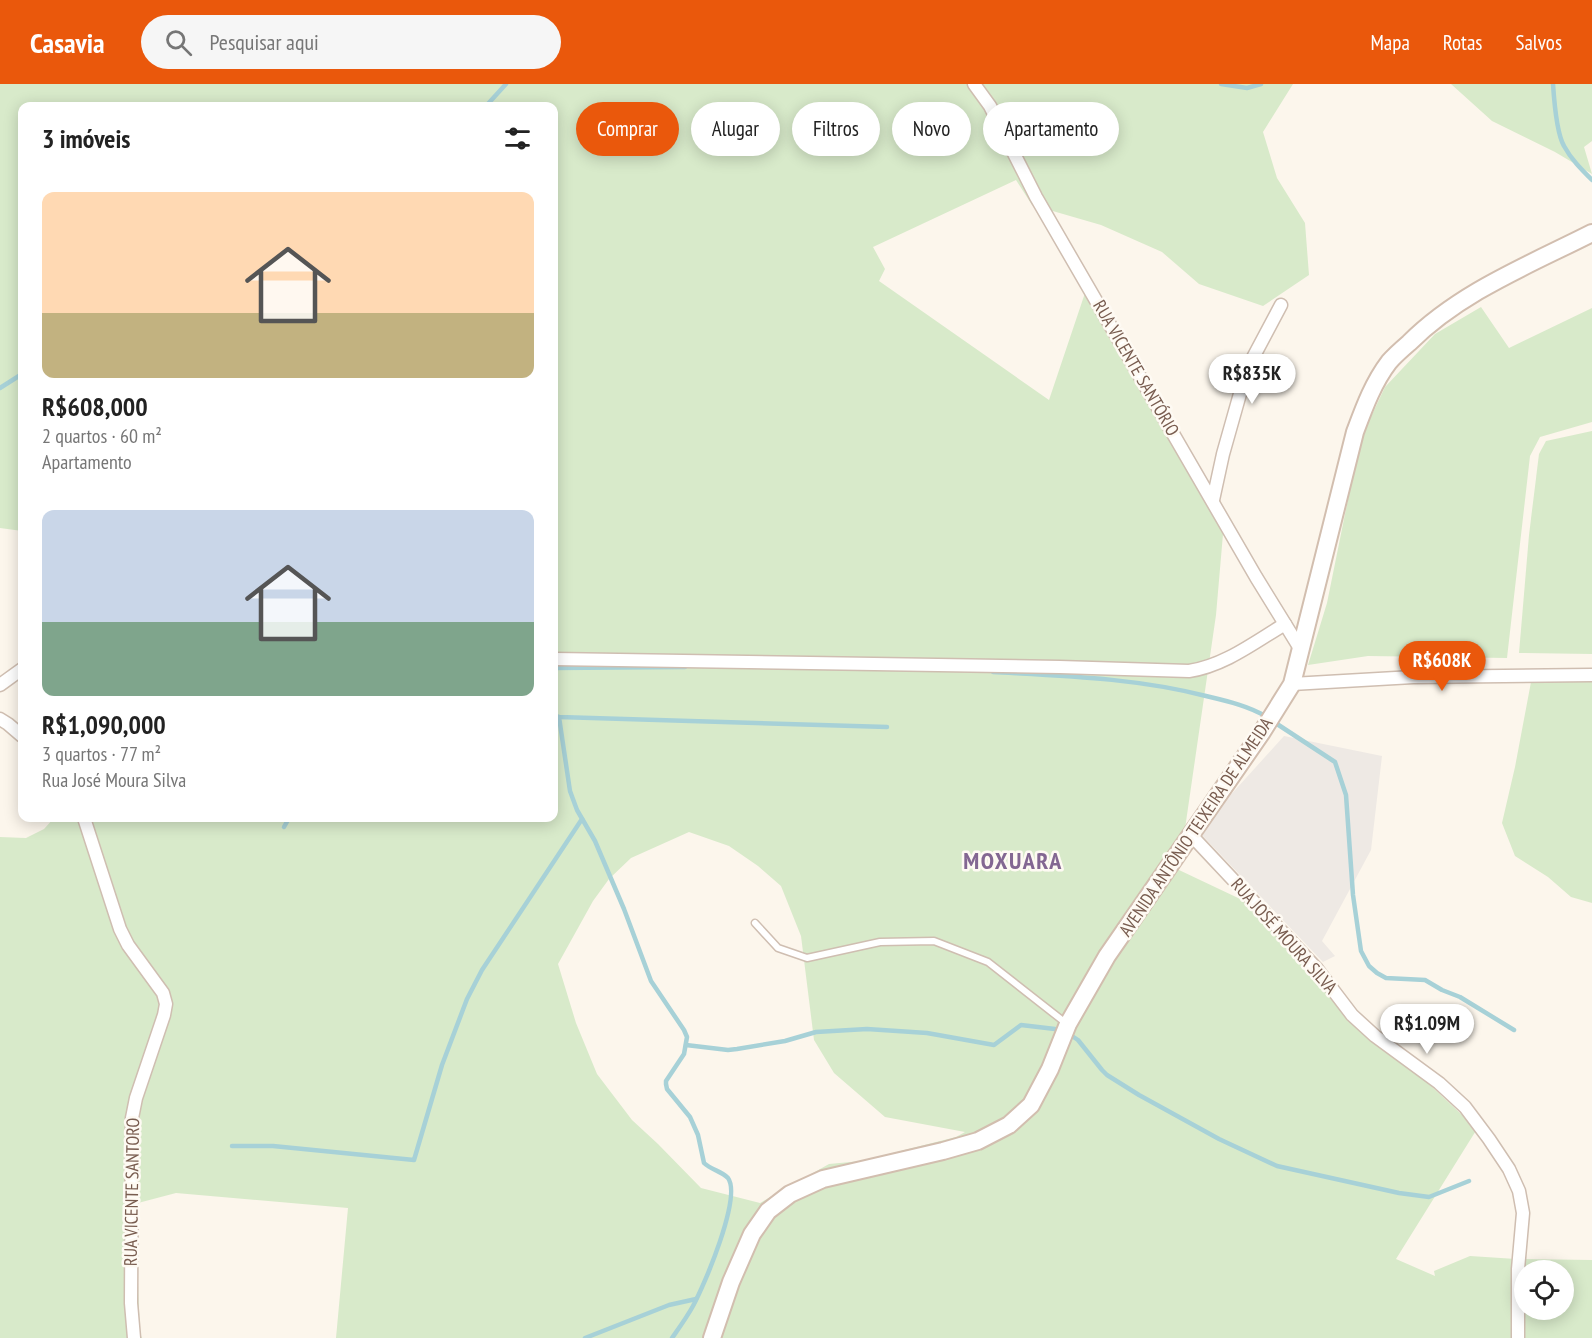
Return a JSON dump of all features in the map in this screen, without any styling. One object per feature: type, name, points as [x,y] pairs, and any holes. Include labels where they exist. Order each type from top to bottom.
[{"type":"street","name":"RUA VICENTE SANTÓRIO","points":[[974,84],[990,106],[1036,197],[1301,650]]},
{"type":"street","name":"AVENIDA ANTÔNIO TEIXEIRA DE ALMEIDA","points":[[712,1338],[731,1282],[752,1234],[768,1211],[790,1194],[823,1179],[943,1152],[978,1141],[1009,1125],[1031,1105],[1050,1069],[1068,1024],[1107,956],[1262,732],[1292,684],[1355,432],[1368,397],[1390,362],[1421,330],[1449,308],[1592,233]]},
{"type":"street","points":[[1213,500],[1223,454],[1247,369],[1281,305]]},
{"type":"street","points":[[558,659],[1189,671],[1204,669],[1219,663],[1285,624]]},
{"type":"street","points":[[0,686],[18,672]]},
{"type":"street","points":[[1292,684],[1413,677],[1592,675]]},
{"type":"street","points":[[0,719],[18,732]]},
{"type":"street","name":"RUA VICENTE SANTORO","points":[[85,822],[120,930],[128,945],[163,993],[165,1004],[165,1015],[136,1098],[132,1118],[131,1303],[134,1338]]},
{"type":"street","name":"RUA JOSÉ MOURA SILVA","points":[[1191,835],[1317,969],[1352,1015],[1375,1036],[1439,1083],[1465,1107],[1509,1169],[1519,1191],[1523,1213],[1518,1269],[1518,1338]]},
{"type":"lane","points":[[755,923],[778,948],[807,958],[880,942],[934,941],[988,962],[1068,1024]]},
{"type":"shaded area","points":[[1284,736],[1382,756],[1371,850],[1322,941],[1335,956],[1323,962],[1198,831]]},
{"type":"green space","points":[[0,84],[1293,84],[1263,132],[1277,178],[1305,223],[1309,275],[1263,306],[1199,284],[1162,252],[1101,225],[1032,205],[1016,180],[873,247],[885,269],[879,281],[1049,400],[1085,293],[1173,443],[1223,534],[1216,615],[1179,870],[1255,906],[1350,1020],[1428,1083],[1477,1129],[1396,1259],[1435,1276],[1434,1271],[1470,1256],[1592,1260],[1592,1338],[336,1338],[348,1208],[176,1193],[138,1203],[138,1283],[142,1338],[0,1338],[0,837],[26,838],[44,829],[50,822],[558,822],[558,102],[18,102],[18,530],[0,528]],"holes":[[[689,832],[729,846],[758,866],[781,886],[801,936],[814,1040],[834,1073],[885,1117],[965,1132],[956,1137],[861,1161],[829,1164],[760,1203],[701,1188],[632,1120],[597,1074],[576,1023],[558,964],[593,901],[609,879],[631,858]]]},
{"type":"green space","points":[[1451,84],[1592,84],[1592,141],[1584,147],[1592,174],[1555,152],[1492,121]]},
{"type":"green space","points":[[1481,307],[1509,348],[1592,308],[1592,422],[1540,437],[1530,456],[1507,658],[1368,656],[1308,665],[1327,603],[1360,440],[1385,387],[1435,334]]},
{"type":"green space","points":[[1592,431],[1592,654],[1519,653],[1529,535],[1539,454],[1546,441]]},
{"type":"green space","points":[[1592,681],[1592,903],[1571,897],[1548,877],[1515,856],[1502,823],[1531,682]]},
{"type":"waterway","points":[[490,102],[506,84]]},
{"type":"waterway","points":[[1221,84],[1247,88],[1261,84]]},
{"type":"waterway","points":[[1553,84],[1556,116],[1562,141],[1573,160],[1592,180]]},
{"type":"waterway","points":[[0,388],[18,377]]},
{"type":"waterway","points":[[558,668],[685,667]]},
{"type":"waterway","points":[[993,672],[1153,685],[1230,702],[1267,717]]},
{"type":"waterway","points":[[558,717],[887,727]]},
{"type":"waterway","points":[[559,717],[570,791],[577,810],[595,841],[651,981],[687,1037],[684,1054],[666,1081],[667,1089],[690,1117],[698,1135],[704,1163],[726,1176],[731,1188],[726,1222],[713,1262],[693,1306],[672,1338]]},
{"type":"waterway","points":[[1274,722],[1335,762],[1346,795],[1353,895],[1361,951],[1369,966],[1386,978],[1425,980],[1460,997],[1514,1030]]},
{"type":"waterway","points":[[232,1146],[273,1146],[414,1160],[442,1065],[467,999],[482,970],[582,819]]},
{"type":"waterway","points":[[284,827],[287,822]]},
{"type":"waterway","points":[[686,1045],[728,1050],[785,1041],[816,1032],[867,1029],[927,1033],[994,1045],[1021,1025],[1055,1029],[1061,1032]]},
{"type":"waterway","points":[[1069,1034],[1078,1040],[1107,1075],[1219,1139],[1277,1166],[1399,1193],[1429,1197],[1469,1181]]},
{"type":"waterway","points":[[585,1338],[669,1305],[696,1299]]},
{"type":"district","name":"MOXUARA","points":[[1013,861]]}]
